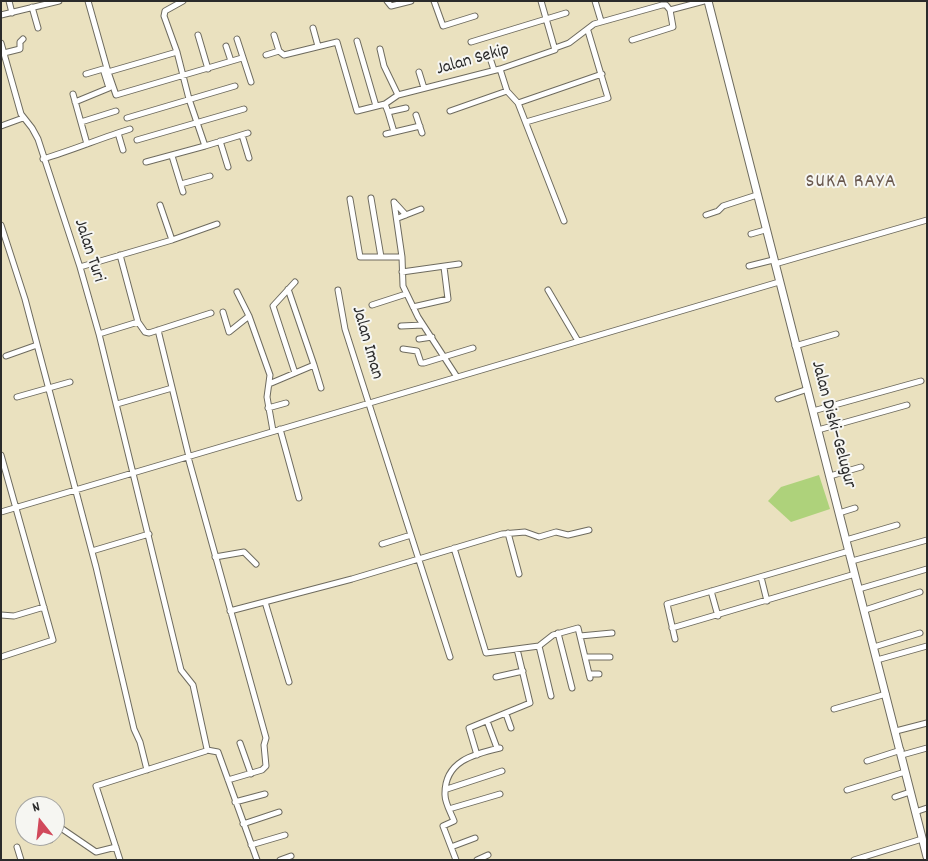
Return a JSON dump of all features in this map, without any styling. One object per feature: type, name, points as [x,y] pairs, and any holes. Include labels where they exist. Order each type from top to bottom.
[{"type":"main road","name":"Jalan Diski–Gelugur","points":[[706,1],[865,610],[876,660],[927,857]]},
{"type":"street","points":[[9,1],[12,13]]},
{"type":"street","points":[[22,1],[24,9]]},
{"type":"street","points":[[1,15],[32,8],[41,3],[58,1]]},
{"type":"street","points":[[88,1],[106,70],[116,96],[242,58]]},
{"type":"street","points":[[183,1],[165,12],[164,16],[177,52],[189,100],[205,146]]},
{"type":"street","points":[[387,1],[391,6],[411,1]]},
{"type":"street","points":[[434,1],[443,26],[475,16]]},
{"type":"street","points":[[541,1],[555,48]]},
{"type":"street","points":[[596,1],[601,21],[666,5],[670,10],[674,27],[632,40]]},
{"type":"street","points":[[670,10],[706,1]]},
{"type":"street","points":[[32,8],[38,28]]},
{"type":"street","points":[[471,42],[566,13]]},
{"type":"street","name":"Jalan Sekip","points":[[385,104],[398,95],[497,70],[554,50],[569,43],[588,31],[592,25],[601,21]]},
{"type":"street","points":[[313,28],[318,46]]},
{"type":"street","points":[[526,122],[608,98],[588,31]]},
{"type":"street","points":[[198,35],[208,69]]},
{"type":"street","points":[[274,35],[279,51],[284,55],[338,43],[357,111],[385,104],[394,132]]},
{"type":"street","points":[[4,53],[20,49],[20,42],[23,39]]},
{"type":"street","points":[[237,39],[250,82]]},
{"type":"street","points":[[357,41],[376,106]]},
{"type":"street","name":"Jalan Turi","points":[[1,43],[23,118],[32,128],[44,159],[80,267],[117,404],[181,670],[193,685],[207,750]]},
{"type":"street","points":[[298,44],[300,51]]},
{"type":"street","points":[[226,46],[231,61]]},
{"type":"street","points":[[380,49],[384,66],[398,95]]},
{"type":"street","points":[[266,55],[279,51]]},
{"type":"street","points":[[86,74],[177,52]]},
{"type":"street","points":[[489,55],[508,91],[518,103],[564,221]]},
{"type":"street","points":[[76,102],[108,90],[106,70]]},
{"type":"street","points":[[419,72],[424,88]]},
{"type":"street","points":[[518,103],[602,74]]},
{"type":"street","points":[[127,118],[235,86]]},
{"type":"street","points":[[450,111],[508,91]]},
{"type":"street","points":[[73,94],[87,144]]},
{"type":"street","points":[[388,112],[406,108]]},
{"type":"street","points":[[137,140],[244,109]]},
{"type":"street","points":[[81,122],[116,111]]},
{"type":"street","points":[[416,116],[422,133]]},
{"type":"street","points":[[1,126],[23,118]]},
{"type":"street","points":[[386,134],[420,126]]},
{"type":"street","points":[[44,159],[130,129]]},
{"type":"street","points":[[118,133],[123,150]]},
{"type":"street","points":[[146,162],[245,134],[249,158]]},
{"type":"street","points":[[220,141],[228,167]]},
{"type":"street","points":[[172,156],[183,192]]},
{"type":"street","points":[[181,184],[210,176]]},
{"type":"street","points":[[706,215],[718,211],[723,206],[757,195]]},
{"type":"street","points":[[371,198],[381,256]]},
{"type":"street","points":[[350,199],[360,257]]},
{"type":"street","points":[[406,215],[394,202],[398,218],[403,286],[413,308],[457,377]]},
{"type":"street","points":[[160,205],[172,240]]},
{"type":"street","points":[[398,218],[421,208]]},
{"type":"street","points":[[749,266],[774,262],[927,220]]},
{"type":"street","points":[[80,267],[172,240],[218,224]]},
{"type":"street","points":[[1,225],[49,388],[92,551],[134,729],[148,770]]},
{"type":"street","points":[[751,234],[765,230]]},
{"type":"street","points":[[120,255],[138,322],[147,333],[211,313]]},
{"type":"street","points":[[352,258],[381,256],[402,258]]},
{"type":"street","points":[[402,272],[459,264]]},
{"type":"street","points":[[413,308],[447,300],[449,297],[444,267]]},
{"type":"street","points":[[294,282],[273,306],[295,373]]},
{"type":"street","points":[[1,512],[779,282]]},
{"type":"street","points":[[288,289],[321,388]]},
{"type":"street","name":"Jalan Iman","points":[[338,290],[345,329],[419,560],[439,616],[450,657]]},
{"type":"street","points":[[548,290],[578,342]]},
{"type":"street","points":[[237,292],[249,316],[270,375],[268,408],[273,431]]},
{"type":"street","points":[[372,305],[406,294]]},
{"type":"street","points":[[223,312],[229,332],[249,316]]},
{"type":"street","points":[[99,334],[138,322]]},
{"type":"street","points":[[401,326],[423,324]]},
{"type":"street","points":[[158,330],[188,457],[266,738],[264,744],[266,766],[262,770],[228,780]]},
{"type":"street","points":[[795,346],[836,334]]},
{"type":"street","points":[[420,339],[432,337]]},
{"type":"street","points":[[6,356],[37,345]]},
{"type":"street","points":[[403,349],[417,350],[422,363],[473,348]]},
{"type":"street","points":[[269,384],[314,365]]},
{"type":"street","points":[[813,411],[921,381]]},
{"type":"street","points":[[17,398],[70,382]]},
{"type":"street","points":[[117,404],[172,388]]},
{"type":"street","points":[[778,399],[808,390]]},
{"type":"street","points":[[268,408],[286,403]]},
{"type":"street","points":[[818,430],[907,405]]},
{"type":"street","points":[[280,429],[299,498]]},
{"type":"street","points":[[1,455],[53,640],[1,656]]},
{"type":"street","points":[[830,476],[861,467]]},
{"type":"street","points":[[839,513],[855,508]]},
{"type":"street","points":[[846,540],[897,525]]},
{"type":"street","points":[[230,612],[419,560],[508,533],[525,532],[539,537],[556,532],[568,535],[589,530]]},
{"type":"street","points":[[508,533],[519,574]]},
{"type":"street","points":[[92,551],[149,534]]},
{"type":"street","points":[[382,544],[411,535]]},
{"type":"street","points":[[852,561],[927,540]]},
{"type":"street","points":[[454,548],[486,653],[539,646],[558,633],[578,628],[589,676],[599,674]]},
{"type":"street","points":[[675,639],[667,604],[849,551]]},
{"type":"street","points":[[215,557],[244,552],[256,564]]},
{"type":"street","points":[[859,589],[927,569]]},
{"type":"street","points":[[672,628],[718,616],[855,574]]},
{"type":"street","points":[[761,577],[767,601]]},
{"type":"street","points":[[711,592],[718,616]]},
{"type":"street","points":[[865,610],[920,592]]},
{"type":"street","points":[[265,602],[289,682]]},
{"type":"street","points":[[1,615],[14,616],[44,607]]},
{"type":"street","points":[[558,633],[572,688]]},
{"type":"street","points":[[580,636],[612,633]]},
{"type":"street","points":[[874,647],[920,633]]},
{"type":"street","points":[[539,646],[552,696]]},
{"type":"street","points":[[876,660],[927,646]]},
{"type":"street","points":[[477,755],[469,728],[530,703],[517,649]]},
{"type":"street","points":[[585,658],[610,657]]},
{"type":"street","points":[[496,677],[523,671]]},
{"type":"street","points":[[834,709],[886,694]]},
{"type":"street","points":[[506,714],[510,728]]},
{"type":"street","points":[[456,860],[443,826],[454,821],[445,794],[451,771],[460,761],[498,748],[487,721]]},
{"type":"street","points":[[896,732],[927,723]]},
{"type":"street","points":[[240,743],[251,774]]},
{"type":"street","points":[[867,761],[901,752],[927,748]]},
{"type":"street","points":[[120,860],[96,786],[207,750],[218,752],[257,860]]},
{"type":"street","points":[[447,789],[502,771]]},
{"type":"street","points":[[847,790],[905,772]]},
{"type":"street","points":[[895,797],[910,792]]},
{"type":"street","points":[[235,802],[265,794]]},
{"type":"street","points":[[449,808],[500,794]]},
{"type":"street","points":[[915,812],[927,808]]},
{"type":"street","points":[[243,824],[278,812]]},
{"type":"street","points":[[65,831],[94,851],[100,852],[116,846]]},
{"type":"street","points":[[251,845],[286,835]]},
{"type":"street","points":[[451,847],[475,838]]},
{"type":"street","points":[[858,859],[922,840]]},
{"type":"street","points":[[17,847],[21,860]]},
{"type":"street","points":[[94,851],[96,860]]},
{"type":"street","points":[[477,860],[488,855]]},
{"type":"street","points":[[280,860],[291,856]]},
{"type":"green space","points":[[819,475],[830,509],[791,522],[768,501],[781,487]]},
{"type":"district","name":"SUKA RAYA","points":[[851,183]]}]
